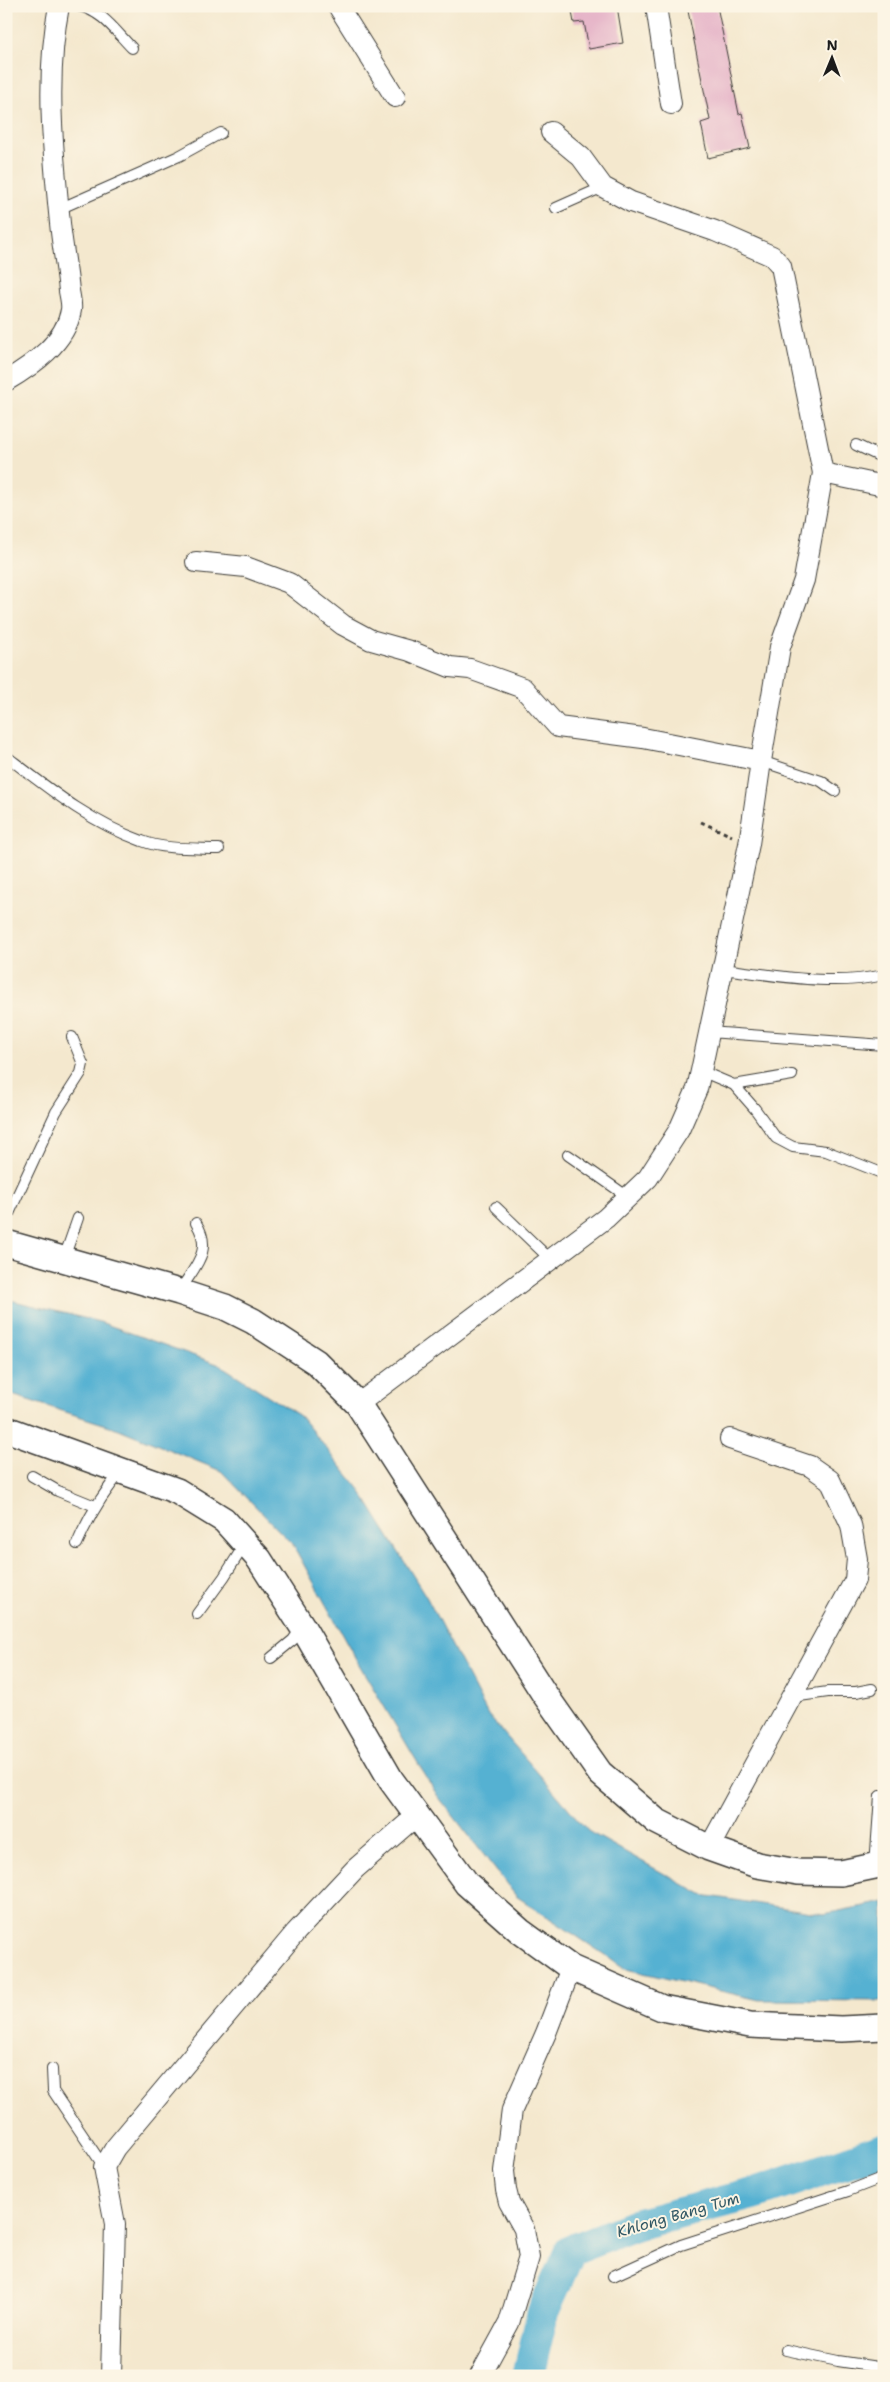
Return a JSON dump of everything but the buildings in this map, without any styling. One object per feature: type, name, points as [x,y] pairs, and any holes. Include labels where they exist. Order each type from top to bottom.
[{"type":"street","points":[[6,381],[20,373],[54,344],[65,328],[71,309],[59,209],[51,73],[52,40],[59,6]]},
{"type":"street","points":[[338,6],[396,97]]},
{"type":"street","points":[[656,6],[660,22],[671,104]]},
{"type":"street","points":[[358,1404],[606,1218],[648,1178],[680,1130],[697,1089],[701,1072],[749,844],[760,761],[780,647],[804,580],[823,473],[781,266],[772,256],[715,231],[631,202],[604,188],[581,157],[551,132]]},
{"type":"street","points":[[823,473],[884,486]]},
{"type":"street","points":[[196,562],[246,567],[289,583],[343,624],[371,640],[410,651],[450,667],[470,669],[523,688],[558,727],[643,738],[760,761]]},
{"type":"street","points":[[6,1243],[179,1292],[224,1307],[253,1321],[316,1362],[358,1404],[543,1692],[600,1773],[656,1820],[709,1848],[757,1865],[798,1872],[841,1873],[880,1865]]},
{"type":"street","points":[[6,1429],[177,1491],[224,1520],[258,1559],[302,1626],[391,1780],[467,1884],[520,1931],[571,1968],[662,2008],[750,2025],[841,2029],[884,2027]]},
{"type":"street","points":[[709,1848],[855,1580],[857,1559],[851,1525],[830,1480],[810,1466],[730,1439]]},
{"type":"street","points":[[112,2376],[115,2224],[104,2167],[115,2148],[296,1932],[355,1869],[416,1816]]},
{"type":"street","points":[[480,2376],[508,2323],[529,2256],[524,2229],[509,2202],[505,2181],[506,2144],[512,2110],[571,1968]]},
{"type":"lane","points":[[78,6],[84,7],[104,18],[132,48]]},
{"type":"lane","points":[[59,209],[179,156],[221,132]]},
{"type":"lane","points":[[556,208],[604,188]]},
{"type":"lane","points":[[856,445],[879,456],[884,462]]},
{"type":"lane","points":[[6,756],[70,805],[101,823],[144,842],[219,849]]},
{"type":"lane","points":[[760,761],[821,780],[835,791]]},
{"type":"lane","points":[[722,969],[812,980],[868,978],[884,975]]},
{"type":"lane","points":[[709,1032],[884,1044]]},
{"type":"lane","points":[[6,1220],[56,1112],[81,1073],[83,1064],[72,1037]]},
{"type":"lane","points":[[701,1072],[734,1086],[755,1109],[776,1138],[793,1147],[826,1151],[884,1174]]},
{"type":"lane","points":[[734,1086],[792,1075]]},
{"type":"lane","points":[[568,1156],[628,1196]]},
{"type":"lane","points":[[496,1207],[550,1259]]},
{"type":"lane","points":[[63,1259],[78,1218]]},
{"type":"lane","points":[[179,1292],[205,1249],[204,1237],[196,1222]]},
{"type":"lane","points":[[77,1544],[94,1506],[123,1470]]},
{"type":"lane","points":[[32,1476],[58,1491],[94,1506]]},
{"type":"lane","points":[[197,1614],[245,1544]]},
{"type":"lane","points":[[271,1658],[293,1640],[302,1626]]},
{"type":"lane","points":[[791,1697],[872,1689]]},
{"type":"lane","points":[[880,1796],[880,1865]]},
{"type":"lane","points":[[52,2069],[53,2091],[104,2167]]},
{"type":"lane","points":[[613,2276],[681,2245],[848,2191],[884,2176]]},
{"type":"lane","points":[[786,2350],[884,2368]]},
{"type":"path","points":[[701,822],[749,844]]},
{"type":"water","points":[[6,1299],[100,1322],[220,1365],[300,1416],[358,1487],[427,1598],[488,1715],[588,1831],[702,1895],[824,1914],[884,1902],[884,2001],[759,2000],[626,1969],[516,1896],[437,1795],[357,1661],[293,1545],[221,1471],[119,1429],[6,1393]]},
{"type":"waterway","name":"Khlong Bang Tum","points":[[528,2376],[543,2312],[570,2251],[635,2225],[756,2193],[884,2149]]}]
